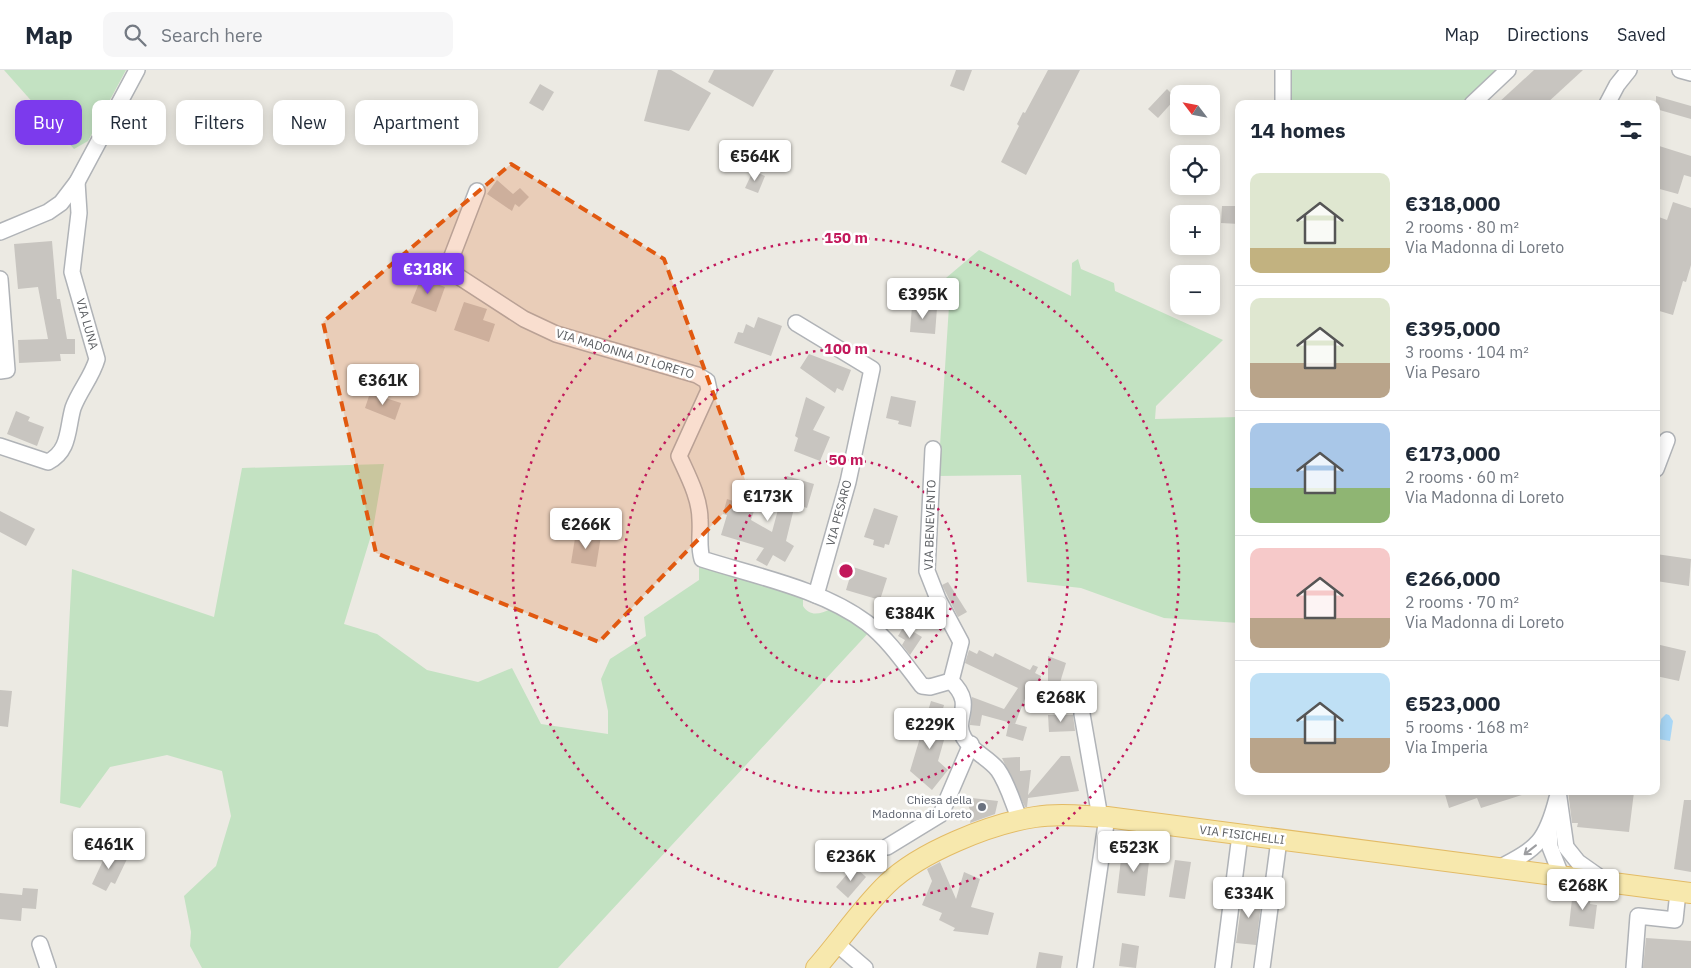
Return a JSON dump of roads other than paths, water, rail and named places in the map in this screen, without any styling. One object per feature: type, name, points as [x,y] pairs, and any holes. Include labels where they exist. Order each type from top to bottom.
[{"type":"main road","name":"VIA FISICHELLI","points":[[816,968],[887,884],[913,863],[957,840],[1020,820],[1055,815],[1103,817],[1685,892]]},
{"type":"street","points":[[0,232],[48,212],[61,203],[77,182],[137,70]]},
{"type":"street","points":[[1280,100],[1283,70]]},
{"type":"street","points":[[1476,100],[1508,70]]},
{"type":"street","points":[[1609,100],[1617,85],[1629,70]]},
{"type":"street","points":[[1680,70],[1691,73]]},
{"type":"street","name":"VIA LUNA","points":[[0,446],[48,462],[56,458],[63,449],[68,437],[74,407],[94,370],[97,359],[72,272],[80,213],[77,182]]},
{"type":"street","name":"VIA MADONNA DI LORETO","points":[[477,192],[447,269],[524,319],[556,334],[697,375],[707,381],[709,390],[679,456],[693,487],[700,518],[698,549],[702,559],[816,595],[866,622],[878,633],[922,686],[930,687],[951,681]]},
{"type":"street","points":[[0,279],[7,370],[0,371]]},
{"type":"street","name":"VIA PESARO","points":[[796,323],[872,370],[848,482],[816,595]]},
{"type":"street","points":[[1660,458],[1667,440]]},
{"type":"street","name":"VIA BENEVENTO","points":[[933,449],[926,571],[938,599],[961,642],[951,681]]},
{"type":"street","points":[[951,681],[960,690],[965,700],[961,730],[964,739],[998,770],[1020,820]]},
{"type":"street","points":[[1082,714],[1103,817],[1085,968]]},
{"type":"street","points":[[887,848],[941,814],[971,744]]},
{"type":"street","points":[[1557,795],[1549,828],[1550,847],[1561,875]]},
{"type":"street","points":[[1558,795],[1566,847],[1566,857],[1561,875]]},
{"type":"street","points":[[1499,868],[1535,847],[1549,828]]},
{"type":"street","points":[[1223,968],[1240,834]]},
{"type":"street","points":[[1262,968],[1278,840]]},
{"type":"street","points":[[1566,847],[1578,862],[1606,882]]},
{"type":"street","points":[[1634,968],[1638,916],[1675,920],[1685,892]]},
{"type":"street","points":[[40,944],[48,968]]},
{"type":"street","points":[[837,944],[865,968]]},
{"type":"water","points":[[1666,714],[1673,721],[1670,741],[1660,739],[1661,719]]},
{"type":"place","name":"Chiesa della Madonna di Loreto","points":[[982,807]]}]
